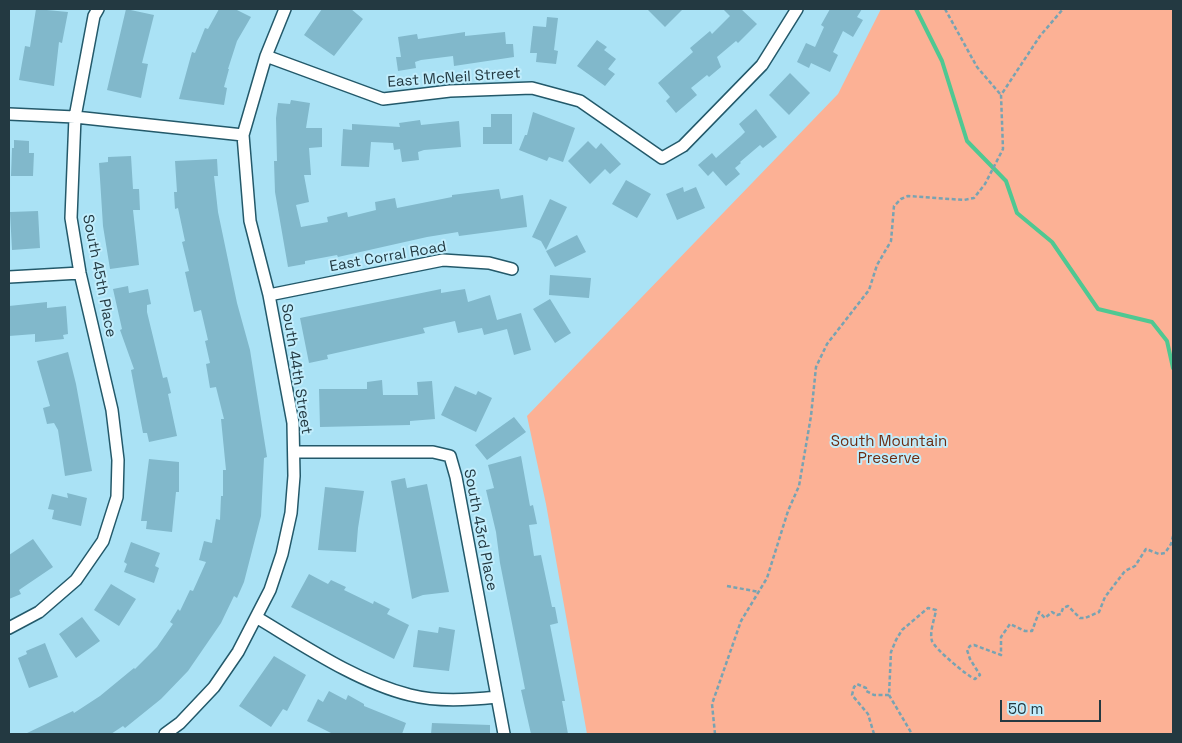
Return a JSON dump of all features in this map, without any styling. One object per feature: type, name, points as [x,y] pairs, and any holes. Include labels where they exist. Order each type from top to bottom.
[{"type":"street","name":"South 45th Place","points":[[9,628],[39,612],[76,580],[103,541],[117,497],[118,460],[112,410],[80,273],[71,218],[75,117],[94,16],[98,9]]},
{"type":"street","name":"South 44th Street","points":[[165,734],[180,723],[214,687],[238,652],[270,590],[282,554],[291,513],[294,452],[293,423],[269,294],[250,221],[242,134],[266,56],[285,9]]},
{"type":"street","name":"East McNeil Street","points":[[266,56],[384,99],[450,91],[532,88],[580,100],[662,158],[683,146],[762,65],[797,9]]},
{"type":"street","points":[[9,114],[75,117],[242,134]]},
{"type":"street","name":"East Corral Road","points":[[269,294],[442,260],[489,263],[512,269]]},
{"type":"street","points":[[9,277],[80,273]]},
{"type":"street","name":"South 43rd Place","points":[[294,452],[433,452],[450,456],[456,478],[504,734]]},
{"type":"street","points":[[256,617],[335,662],[409,695],[434,699],[497,697]]},
{"type":"path","points":[[945,9],[977,67],[1001,95]]},
{"type":"path","points":[[715,734],[712,704],[741,621],[767,578],[784,529],[788,511],[799,486],[811,416],[816,367],[827,344],[869,290],[877,265],[891,241],[892,214],[894,206],[901,198],[908,196],[964,200],[974,198],[985,184],[1003,149],[1001,95],[1040,36],[1063,9]]},
{"type":"path","points":[[912,734],[889,695],[891,652],[902,630],[928,608],[936,610],[931,636],[932,643],[959,668],[975,679],[980,676],[970,660],[967,650],[970,646],[974,645],[1001,655],[1003,632],[1010,624],[1032,632],[1039,612],[1045,618],[1052,612],[1058,615],[1061,614],[1064,608],[1068,606],[1080,618],[1096,614],[1099,612],[1105,597],[1125,571],[1135,566],[1146,549],[1159,554],[1165,553],[1171,544],[1173,536]]},
{"type":"path","points":[[727,586],[759,592]]},
{"type":"path","points":[[874,734],[868,714],[852,695],[854,687],[857,684],[866,688],[866,691],[874,696],[889,695]]},
{"type":"green space","name":"South Mountain Preserve","points":[[881,9],[1173,9],[1173,734],[587,734],[546,504],[527,416],[838,94]]},
{"type":"building","points":[[36,9],[68,12],[62,43],[59,42],[54,86],[19,80],[25,46],[30,47]]},
{"type":"building","points":[[126,9],[154,15],[142,63],[148,64],[141,98],[107,90]]},
{"type":"building","points":[[219,9],[235,9],[251,17],[237,41],[228,69],[224,87],[227,88],[224,105],[179,99],[192,52],[195,53],[205,28],[208,29]]},
{"type":"building","points":[[322,9],[351,9],[363,19],[334,56],[304,35]]},
{"type":"building","points":[[647,9],[683,9],[665,27]]},
{"type":"building","points":[[723,9],[741,9],[757,24],[738,43],[736,41],[717,57],[721,67],[691,88],[697,95],[676,113],[666,101],[670,97],[658,83],[693,52],[690,48],[710,31],[712,34],[730,16]]},
{"type":"building","points":[[830,9],[862,9],[857,17],[863,20],[853,37],[843,31],[833,52],[838,55],[830,72],[811,63],[809,68],[797,62],[806,43],[815,47],[824,27],[821,25]]},
{"type":"building","points":[[547,17],[558,18],[554,50],[558,51],[556,64],[536,62],[537,53],[530,53],[533,26],[546,27]]},
{"type":"building","points":[[465,32],[465,36],[505,32],[506,44],[513,44],[514,57],[454,66],[453,56],[421,60],[415,62],[416,68],[398,71],[396,57],[401,57],[398,37],[417,34],[418,39]]},
{"type":"building","points":[[597,40],[607,47],[604,50],[616,59],[608,69],[615,74],[605,86],[577,66]]},
{"type":"building","points":[[790,73],[810,93],[789,115],[769,95]]},
{"type":"building","points":[[291,100],[310,103],[306,128],[322,128],[322,147],[309,148],[311,175],[304,175],[309,202],[296,205],[301,227],[328,222],[327,217],[347,212],[348,217],[376,210],[375,202],[395,198],[397,208],[452,197],[452,195],[499,189],[501,199],[523,195],[527,227],[459,236],[458,232],[427,237],[338,257],[337,255],[305,261],[305,264],[288,267],[275,192],[274,161],[277,161],[276,118],[278,103],[290,104]]},
{"type":"building","points":[[756,109],[777,137],[763,148],[760,145],[740,162],[735,168],[740,174],[726,186],[713,171],[708,176],[698,165],[712,153],[716,158],[741,136],[745,132],[739,124]]},
{"type":"building","points":[[533,112],[575,128],[563,162],[549,157],[547,161],[519,150],[525,135],[527,135]]},
{"type":"building","points":[[491,114],[512,114],[512,144],[483,144],[483,127],[491,127]]},
{"type":"building","points":[[420,120],[421,125],[459,121],[461,147],[424,150],[418,152],[419,160],[402,162],[400,149],[394,150],[393,143],[371,142],[369,167],[341,166],[343,129],[352,130],[352,124],[400,127],[399,123]]},
{"type":"building","points":[[14,140],[29,141],[29,153],[34,153],[33,176],[11,176]]},
{"type":"building","points":[[588,141],[596,149],[601,143],[621,164],[610,174],[605,169],[590,184],[568,161]]},
{"type":"building","points":[[131,156],[133,189],[139,189],[140,210],[133,210],[139,265],[110,269],[103,226],[99,163],[108,162],[108,157]]},
{"type":"building","points":[[217,159],[218,176],[214,176],[218,212],[237,303],[250,350],[267,457],[264,458],[261,516],[244,582],[237,598],[234,596],[221,623],[188,671],[161,699],[125,728],[123,726],[111,734],[25,734],[73,711],[74,713],[135,669],[157,647],[173,624],[170,622],[178,609],[180,611],[190,590],[193,591],[206,562],[199,560],[204,541],[212,543],[216,519],[220,520],[221,496],[223,496],[223,470],[226,470],[221,419],[224,419],[216,387],[210,388],[206,364],[210,363],[205,341],[208,340],[201,310],[194,312],[185,272],[189,271],[182,242],[185,241],[178,208],[175,209],[174,192],[177,192],[175,161]]},
{"type":"building","points":[[626,180],[651,194],[637,218],[612,204]]},
{"type":"building","points":[[683,187],[684,192],[696,187],[705,208],[677,220],[666,194]]},
{"type":"building","points":[[550,199],[567,207],[546,250],[541,241],[532,237]]},
{"type":"building","points":[[38,211],[40,248],[12,250],[10,212]]},
{"type":"building","points":[[577,235],[586,252],[555,267],[546,251]]},
{"type":"building","points":[[550,275],[591,278],[589,298],[549,295]]},
{"type":"building","points":[[128,286],[129,293],[148,289],[151,304],[147,305],[147,312],[163,378],[167,377],[171,393],[168,394],[177,436],[149,442],[147,433],[143,433],[131,370],[134,369],[120,330],[122,329],[113,289]]},
{"type":"building","points":[[441,289],[441,293],[465,289],[468,302],[490,295],[497,320],[521,313],[531,350],[514,355],[507,329],[484,335],[482,328],[458,333],[455,321],[423,328],[425,333],[327,355],[328,359],[309,363],[300,318]]},
{"type":"building","points":[[550,299],[571,333],[555,343],[533,309]]},
{"type":"building","points":[[47,302],[47,308],[66,306],[68,334],[63,335],[64,339],[35,342],[35,334],[9,336],[9,306]]},
{"type":"building","points":[[68,352],[76,384],[92,471],[65,476],[58,430],[54,423],[47,424],[43,408],[50,406],[37,361]]},
{"type":"building","points":[[382,380],[383,395],[418,395],[417,382],[432,381],[435,419],[410,421],[410,425],[320,427],[319,389],[367,389],[367,382]]},
{"type":"building","points":[[455,386],[476,395],[478,391],[492,398],[476,432],[441,415]]},
{"type":"building","points":[[514,417],[526,432],[487,460],[475,445]]},
{"type":"building","points":[[521,456],[530,506],[533,505],[537,524],[529,525],[534,556],[541,555],[552,607],[555,607],[558,623],[550,625],[565,701],[562,701],[568,734],[531,734],[521,690],[525,689],[500,563],[496,532],[486,490],[494,488],[488,465]]},
{"type":"building","points":[[149,459],[179,462],[179,492],[176,492],[172,532],[146,529],[147,521],[141,521]]},
{"type":"building","points":[[405,478],[407,488],[427,484],[449,592],[423,595],[412,599],[391,481]]},
{"type":"building","points":[[325,487],[364,491],[356,552],[318,550]]},
{"type":"building","points":[[67,493],[87,498],[81,526],[52,519],[54,510],[48,509],[52,494],[68,498]]},
{"type":"building","points":[[33,539],[53,567],[19,590],[21,594],[9,599],[9,555]]},
{"type":"building","points":[[131,542],[160,553],[155,566],[159,568],[154,583],[124,572],[127,564],[124,562]]},
{"type":"building","points":[[309,574],[328,584],[331,580],[346,587],[344,590],[373,604],[374,601],[390,609],[387,614],[409,625],[394,659],[291,607]]},
{"type":"building","points":[[111,584],[136,599],[119,626],[94,610]]},
{"type":"building","points":[[82,617],[100,641],[76,658],[59,634]]},
{"type":"building","points":[[439,627],[455,630],[449,671],[413,667],[418,630],[438,633]]},
{"type":"building","points":[[45,643],[58,677],[29,688],[18,658],[27,654],[26,651]]},
{"type":"building","points":[[274,656],[306,675],[287,711],[283,709],[271,727],[239,706]]},
{"type":"building","points":[[329,691],[346,700],[348,695],[364,704],[364,706],[406,723],[402,734],[333,734],[307,721],[318,699],[323,702]]},
{"type":"building","points":[[432,723],[490,725],[490,734],[431,734]]},
{"type":"waterway","points":[[916,9],[942,61],[967,141],[1006,181],[1017,213],[1052,242],[1098,309],[1152,322],[1167,341],[1173,368]]}]
